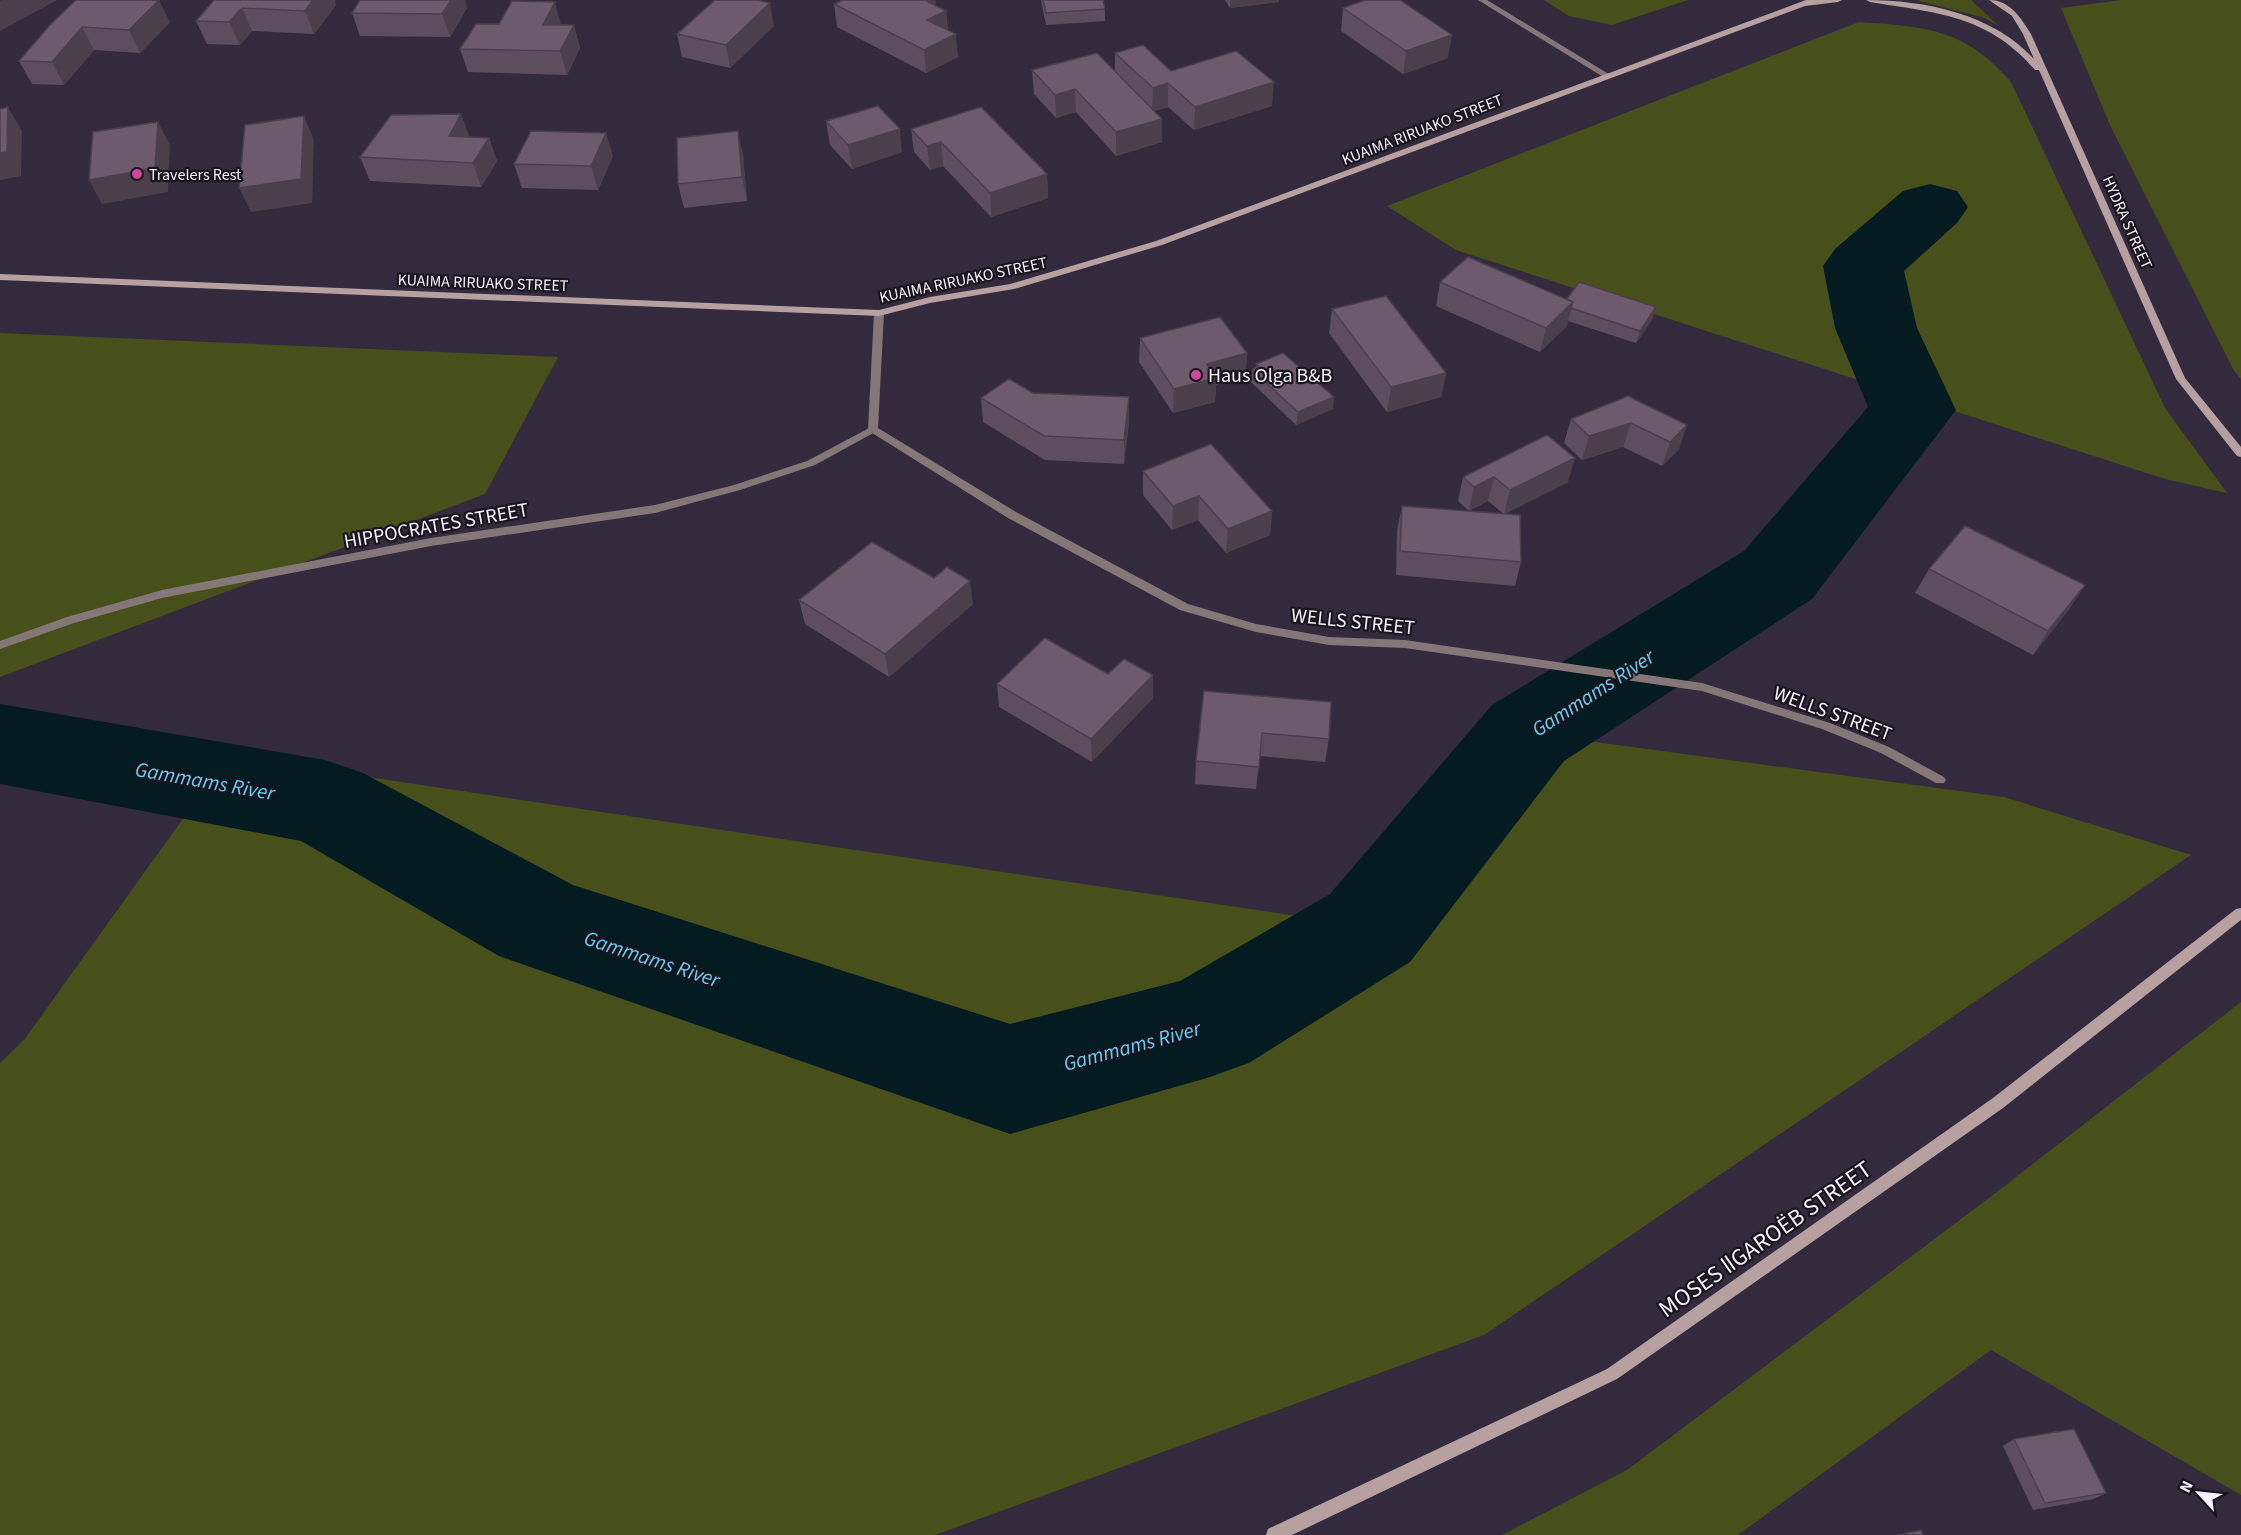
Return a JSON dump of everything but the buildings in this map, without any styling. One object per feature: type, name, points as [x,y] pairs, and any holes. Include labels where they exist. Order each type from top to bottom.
[{"type":"street","points":[[1482,0],[1608,76]]},
{"type":"street","name":"KUAIMA RIRUAKO STREET","points":[[0,277],[879,313],[930,300],[1011,287],[1159,243],[1813,0]]},
{"type":"street","points":[[1798,5],[1838,0]]},
{"type":"street","points":[[1870,0],[1959,15],[1996,30],[2019,47],[2045,75]]},
{"type":"street","name":"HYDRA STREET","points":[[1993,0],[2015,15],[2045,75],[2181,379],[2241,454]]},
{"type":"street","points":[[2015,0],[2015,15]]},
{"type":"street","points":[[873,429],[879,313]]},
{"type":"street","name":"HIPPOCRATES STREET","points":[[0,645],[71,620],[173,592],[431,542],[654,509],[736,488],[812,463],[873,429]]},
{"type":"street","name":"WELLS STREET","points":[[873,429],[1012,515],[1184,607],[1256,628],[1329,641],[1405,644],[1702,687],[1836,730],[1885,750],[1940,780]]},
{"type":"street","name":"MOSES ǁGAROËB STREET","points":[[1274,1535],[1612,1374],[1998,1103],[2241,913]]},
{"type":"green space","points":[[1544,0],[1688,0],[1612,25],[1569,16]]},
{"type":"green space","points":[[1916,0],[1971,0],[2000,27],[1985,18]]},
{"type":"green space","points":[[2121,0],[2241,0],[2241,379],[2233,369],[2110,125],[2061,8]]},
{"type":"green space","points":[[1859,22],[1924,29],[1960,41],[1994,64],[2011,82],[2165,408],[2227,493],[2165,479],[1456,250],[1387,206]]},
{"type":"green space","points":[[0,333],[558,357],[485,494],[0,677]]},
{"type":"green space","points":[[1528,733],[2004,797],[2191,855],[1484,1335],[935,1535],[0,1535],[0,1063],[24,1040],[228,756],[1370,927]]},
{"type":"green space","points":[[2241,1002],[2241,1495],[1991,1350],[1738,1535],[1502,1535],[1627,1470],[1993,1195]]},
{"type":"waterway","name":"Gammams River","points":[[0,744],[325,803],[539,922],[1010,1079],[1207,1026],[1370,928],[1528,733],[1778,575],[1913,410],[1876,328],[1863,266],[1930,207]]},
{"type":"place","name":"Travelers Rest","points":[[137,174]]},
{"type":"place","name":"Haus Olga B&B","points":[[1196,375]]}]
